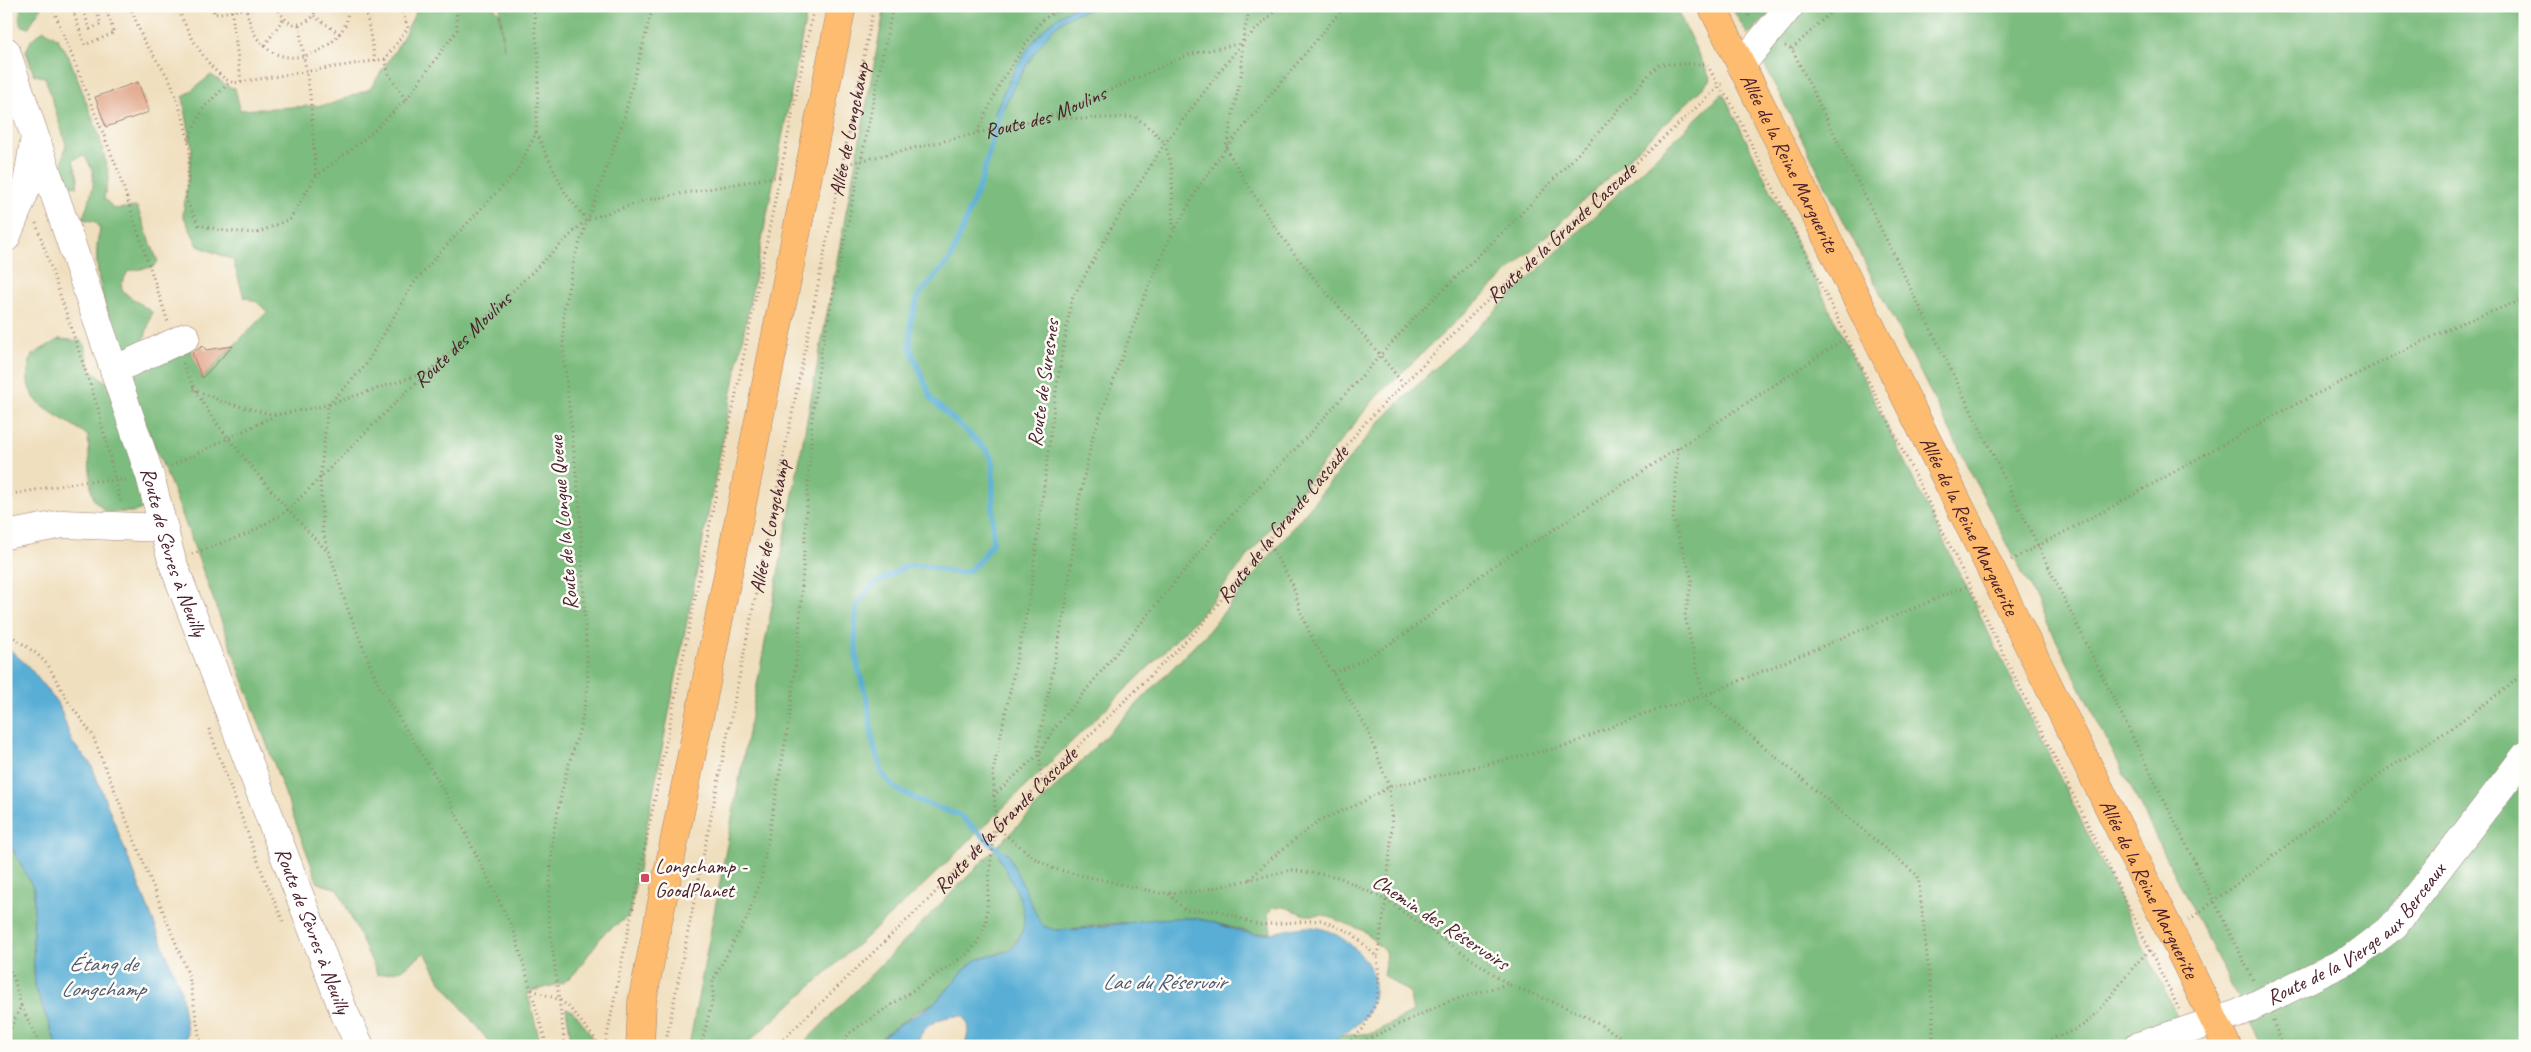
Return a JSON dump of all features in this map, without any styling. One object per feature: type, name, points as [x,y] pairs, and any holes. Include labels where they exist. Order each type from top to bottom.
[{"type":"main road","name":"Allée de Longchamp","points":[[640,1046],[642,1002],[842,6]]},
{"type":"main road","name":"Allée de la Reine Marguerite","points":[[1712,6],[2227,1046]]},
{"type":"main road","name":"Allée de Longchamp","points":[[625,1046],[642,1002]]},
{"type":"street","points":[[1741,65],[1790,6]]},
{"type":"street","name":"Route de Sèvres à Neuilly","points":[[6,51],[150,476],[172,561],[344,1012],[360,1046]]},
{"type":"street","points":[[6,238],[26,188],[34,138]]},
{"type":"street","points":[[114,370],[181,340]]},
{"type":"street","points":[[6,535],[63,524],[164,528]]},
{"type":"street","name":"Route de la Vierge aux Berceaux","points":[[2138,1046],[2237,1014],[2350,959],[2395,925],[2525,756]]},
{"type":"path","points":[[52,6],[117,168],[181,340],[193,388],[209,415],[287,511],[330,553]]},
{"type":"path","points":[[71,6],[85,44],[114,33],[104,6]]},
{"type":"path","points":[[74,14],[82,8],[90,28],[101,24],[94,6]]},
{"type":"path","points":[[130,6],[144,38],[171,82],[190,150],[186,200],[199,225],[225,231],[258,233],[290,219],[316,176],[366,138],[406,100],[457,30],[456,6]]},
{"type":"path","points":[[178,6],[200,50],[216,72],[230,82]]},
{"type":"path","points":[[213,6],[214,14],[262,6]]},
{"type":"path","points":[[231,6],[241,81]]},
{"type":"path","points":[[277,6],[283,19],[290,24],[299,25],[314,16]]},
{"type":"path","points":[[314,16],[315,6]]},
{"type":"path","points":[[246,8],[249,24],[265,45],[273,52],[295,57],[315,54],[336,40],[346,24],[348,6]]},
{"type":"path","points":[[365,6],[375,61]]},
{"type":"path","points":[[188,141],[204,107],[230,82],[385,59],[408,28],[401,6]]},
{"type":"path","points":[[533,6],[539,65],[536,133],[517,171],[441,251],[413,284],[365,366],[328,405],[320,479],[323,533],[348,610],[378,684],[450,801],[514,932],[547,1046]]},
{"type":"path","name":"Route de la Longue Queue","points":[[565,1046],[548,913],[554,834],[566,773],[581,725],[588,685],[580,510],[563,349],[564,309],[575,256],[586,220],[624,118],[653,6]]},
{"type":"path","points":[[603,1046],[814,6]]},
{"type":"path","name":"Allée de Longchamp","points":[[665,1046],[874,6]]},
{"type":"path","points":[[701,1046],[713,998],[713,980],[748,916],[761,879],[789,720],[799,636],[812,418],[821,353],[893,6]]},
{"type":"path","points":[[977,132],[1000,82],[1041,21],[1064,6]]},
{"type":"path","points":[[1250,6],[1242,43],[1242,70],[1226,148],[1247,186],[1296,255],[1381,355],[1403,384]]},
{"type":"path","name":"Route de Suresnes","points":[[844,1046],[848,1034],[935,978],[968,954],[978,942],[986,923],[990,867],[996,827],[993,772],[1030,596],[1056,391],[1071,301],[1110,230],[1165,143],[1242,43],[1280,6]]},
{"type":"path","points":[[1042,782],[1039,754],[1045,698],[1066,604],[1079,500],[1093,436],[1143,300],[1173,232],[1198,188],[1226,148],[1345,6]]},
{"type":"path","points":[[1837,6],[1792,49],[2263,1001],[2283,1046]]},
{"type":"path","points":[[314,16],[340,34]]},
{"type":"path","points":[[265,45],[283,19]]},
{"type":"path","points":[[299,25],[307,70],[316,176]]},
{"type":"path","name":"Route des Moulins","points":[[842,165],[1050,116],[1191,54],[1242,43]]},
{"type":"path","points":[[385,59],[389,75],[406,100]]},
{"type":"path","points":[[993,796],[1039,754],[1053,730],[1221,526],[1303,441],[1416,316],[1516,218],[1660,64],[1707,64],[1719,87],[1730,101],[2188,1029]]},
{"type":"path","name":"Route de la Grande Cascade","points":[[776,1046],[929,899],[996,827],[1200,627],[1267,541],[1366,422],[1403,384],[1474,314],[1741,65]]},
{"type":"path","points":[[1050,116],[1081,119],[1135,117],[1165,143],[1172,169],[1173,232]]},
{"type":"path","points":[[536,133],[565,193],[586,220]]},
{"type":"path","name":"Route des Moulins","points":[[172,561],[250,533],[287,511],[402,396],[586,220],[646,200],[779,176]]},
{"type":"path","points":[[1250,879],[1268,860],[1320,820],[1359,804],[1389,787],[1566,746],[1637,716],[1703,696],[1969,586],[2038,545],[2110,508],[2280,412],[2454,326],[2525,299]]},
{"type":"path","points":[[1333,672],[1353,667],[1423,622],[1513,551],[1541,538],[1846,338]]},
{"type":"path","points":[[6,495],[87,481],[117,481],[150,476],[227,437],[276,415],[328,405],[430,371]]},
{"type":"path","points":[[193,388],[223,402],[276,415]]},
{"type":"path","points":[[1678,448],[1673,520],[1692,579],[1685,616],[1703,696],[1918,876],[1933,1009],[1933,1046]]},
{"type":"path","points":[[1267,541],[1293,585],[1300,610],[1313,640],[1368,730],[1389,787],[1392,828],[1386,900],[1377,957],[1379,975],[1376,1003],[1362,1029],[1345,1046]]},
{"type":"path","points":[[6,632],[37,654],[48,665],[69,703],[92,734],[189,976],[201,1046]]},
{"type":"path","points":[[2037,1046],[2051,1037],[2084,1025],[2105,1006],[2142,957],[2171,933],[2389,768],[2447,731],[2508,687],[2525,670]]},
{"type":"path","name":"Chemin des Réservoirs","points":[[996,827],[1034,858],[1054,869],[1169,894],[1194,892],[1292,870],[1339,878],[1386,900],[1508,984],[1582,1014],[1636,1046]]},
{"type":"path","points":[[1169,894],[1185,910],[1218,911],[1259,925],[1321,920],[1352,933],[1377,957]]},
{"type":"path","points":[[6,962],[14,978],[21,1006],[41,1046]]},
{"type":"path","points":[[1354,1046],[1447,1002],[1508,984]]},
{"type":"path","points":[[531,989],[560,1000],[569,1007],[603,1046]]},
{"type":"path","points":[[6,1038],[21,1006]]},
{"type":"green space","points":[[22,6],[42,6],[28,28],[21,25],[19,18]]},
{"type":"green space","points":[[419,6],[492,6],[499,12],[504,49],[500,6],[808,6],[629,916],[604,933],[575,973],[563,983],[527,992],[540,1041],[535,1046],[492,1046],[439,979],[425,952],[402,970],[378,975],[338,889],[318,883],[172,487],[127,381],[137,364],[188,342],[202,378],[267,312],[257,302],[244,297],[233,260],[198,246],[183,215],[192,148],[183,97],[211,75],[229,87],[235,88],[240,110],[328,105],[370,89],[400,43]]},
{"type":"green space","points":[[885,6],[1675,6],[1711,80],[1376,397],[1202,613],[1153,663],[912,896],[744,1046],[689,1046]]},
{"type":"green space","points":[[1731,6],[1778,6],[1748,35]]},
{"type":"green space","points":[[1806,6],[2525,6],[2525,1046],[2262,1046],[1761,58]]},
{"type":"green space","points":[[44,30],[57,38],[69,57],[99,135],[109,176],[104,198],[114,209],[137,207],[158,262],[153,267],[128,271],[121,285],[123,292],[152,312],[141,351],[121,353],[106,307],[98,276],[97,245],[100,229],[96,222],[83,219],[93,187],[93,179],[89,163],[83,155],[73,160],[78,178],[77,187],[66,184],[62,164],[66,144],[45,77],[34,75],[26,51],[32,39]]},
{"type":"green space","points":[[1723,93],[2192,1046],[1325,1046],[1339,1036],[1373,1033],[1413,1012],[1409,992],[1383,975],[1387,954],[1364,931],[1324,915],[1305,915],[1285,907],[1273,907],[1268,914],[1271,932],[1256,934],[1204,920],[1117,923],[1065,930],[1023,932],[1010,949],[962,973],[935,1002],[913,1014],[882,1037],[875,1046],[801,1046],[1205,635],[1382,419]]},
{"type":"green space","points":[[59,339],[81,341],[84,345],[91,370],[110,385],[146,499],[144,508],[134,512],[106,512],[94,500],[91,489],[88,436],[42,406],[34,397],[29,386],[28,372],[32,355]]},
{"type":"green space","points":[[6,837],[34,889],[33,946],[35,986],[57,1046],[6,1046]]},
{"type":"green space","points":[[566,1008],[579,1018],[597,1046],[572,1046]]},
{"type":"water","points":[[1077,6],[1105,6],[1072,15],[1058,25],[1048,35],[1030,60],[1001,113],[994,114],[1008,82],[1036,38],[1062,14]]},
{"type":"water","name":"Étang de Longchamp","points":[[6,646],[29,667],[59,705],[72,742],[91,764],[181,991],[187,1031],[186,1046],[57,1046],[35,986],[33,946],[34,889],[6,837]]},
{"type":"water","name":"Lac du Réservoir","points":[[1007,852],[1040,922],[1044,926],[1054,930],[1071,930],[1156,919],[1190,918],[1256,934],[1296,928],[1319,928],[1329,931],[1347,942],[1368,965],[1374,979],[1373,1000],[1358,1024],[1325,1046],[965,1046],[969,1027],[964,1016],[956,1016],[941,1019],[928,1026],[919,1038],[917,1046],[875,1046],[897,1026],[929,1007],[977,959],[1008,951],[1017,942],[1023,928],[1023,912],[1018,895],[998,854]]},
{"type":"building","points":[[138,82],[149,112],[106,127],[95,97]]},
{"type":"building","points":[[203,346],[206,350],[233,346],[202,378],[192,353]]},
{"type":"waterway","points":[[1001,107],[982,179],[950,260],[918,296],[911,321],[910,348],[932,400],[988,451],[993,465],[993,542],[980,560],[968,571],[957,573],[925,566],[906,566],[870,587],[856,607],[855,634],[857,663],[868,704],[873,743],[883,775],[896,789],[922,802],[959,815],[1001,852],[1005,859]]},
{"type":"place","name":"Longchamp - GoodPlanet","points":[[645,878]]}]
